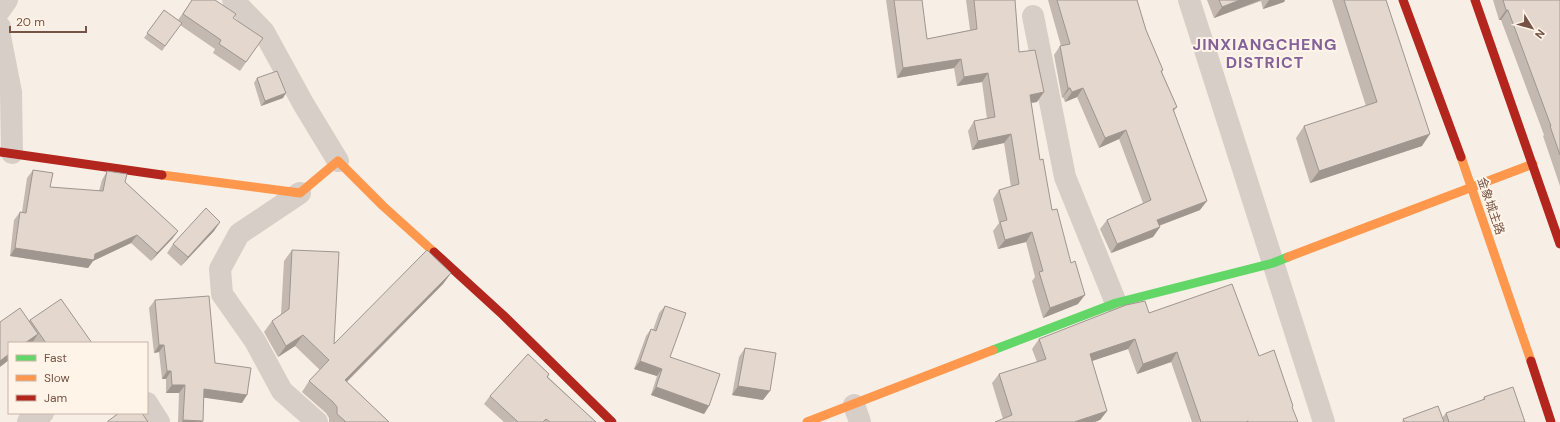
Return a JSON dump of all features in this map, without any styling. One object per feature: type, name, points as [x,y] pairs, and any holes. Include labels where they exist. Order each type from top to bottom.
[{"type":"street","points":[[0,10],[7,0]]},
{"type":"street","points":[[233,0],[264,32],[304,105],[338,161],[383,206],[503,315],[612,422]]},
{"type":"street","points":[[1189,0],[1324,422]]},
{"type":"street","name":"金象城主路","points":[[1403,0],[1472,187],[1551,422]]},
{"type":"street","points":[[1475,0],[1560,244]]},
{"type":"street","points":[[1033,16],[1065,177],[1116,303]]},
{"type":"street","points":[[0,27],[0,36],[11,92],[6,152],[72,163],[300,193]]},
{"type":"street","points":[[317,422],[282,391],[255,341],[222,294],[220,269],[238,234],[300,193],[338,161]]},
{"type":"street","points":[[807,422],[857,413],[1116,303],[1273,263],[1533,164]]},
{"type":"street","points":[[148,405],[159,422]]},
{"type":"street","points":[[28,422],[40,414]]},
{"type":"building","points":[[192,0],[215,0],[236,14],[233,18],[263,38],[246,62],[219,44],[221,40],[183,14]]},
{"type":"building","points":[[894,0],[922,0],[927,39],[977,29],[974,0],[1015,0],[1019,52],[1035,50],[1044,92],[1030,95],[1040,160],[1043,159],[1052,210],[1057,209],[1071,263],[1075,261],[1085,295],[1050,308],[1039,272],[1043,271],[1032,232],[1005,240],[1000,222],[1007,220],[999,190],[1019,184],[1011,134],[978,141],[974,121],[995,117],[988,73],[964,77],[961,59],[903,68]]},
{"type":"building","points":[[1057,0],[1137,0],[1146,30],[1163,70],[1161,71],[1177,107],[1173,109],[1207,201],[1157,220],[1160,227],[1117,244],[1107,220],[1151,200],[1126,130],[1105,138],[1083,88],[1072,92],[1070,88],[1068,88],[1060,46],[1070,44]]},
{"type":"building","points":[[1219,0],[1240,0],[1222,7]]},
{"type":"building","points":[[1344,0],[1386,0],[1430,134],[1319,171],[1304,126],[1377,102]]},
{"type":"building","points":[[1503,0],[1560,0],[1560,155],[1551,126]]},
{"type":"building","points":[[164,10],[182,23],[165,46],[147,33]]},
{"type":"building","points":[[277,71],[286,93],[265,101],[257,78]]},
{"type":"building","points":[[33,170],[53,173],[50,187],[103,191],[107,171],[127,174],[125,182],[178,231],[157,253],[137,235],[95,254],[94,260],[15,248],[20,212],[26,213]]},
{"type":"building","points":[[206,208],[220,222],[188,257],[173,244]]},
{"type":"building","points":[[292,250],[339,252],[334,344],[427,250],[451,273],[345,380],[389,422],[346,422],[337,414],[337,407],[333,402],[309,381],[329,360],[303,335],[286,346],[272,321],[289,309]]},
{"type":"building","points":[[1232,284],[1259,356],[1274,350],[1298,422],[1201,422],[1177,352],[1143,364],[1135,339],[1090,354],[1107,411],[1074,422],[995,422],[1012,415],[999,374],[1046,359],[1039,339],[1126,305],[1145,301],[1149,313]]},
{"type":"building","points":[[209,296],[215,363],[251,368],[247,395],[204,389],[203,421],[183,420],[185,385],[172,385],[171,371],[167,371],[164,345],[159,345],[155,300]]},
{"type":"building","points":[[61,299],[91,342],[45,342],[30,320]]},
{"type":"building","points":[[665,306],[686,313],[670,357],[720,374],[709,406],[656,387],[662,369],[640,361],[651,329],[656,331]]},
{"type":"building","points":[[20,308],[38,334],[26,342],[8,342],[8,355],[0,361],[0,322]]},
{"type":"building","points":[[745,348],[776,353],[770,391],[738,386]]},
{"type":"building","points":[[528,354],[549,374],[547,377],[596,422],[550,422],[546,419],[543,422],[518,422],[490,396]]},
{"type":"building","points":[[1513,387],[1525,422],[1449,422],[1446,413]]},
{"type":"building","points":[[1438,406],[1444,422],[1405,422],[1403,419]]},
{"type":"building","points":[[118,414],[143,414],[148,422],[108,422]]},
{"type":"traffic: fast","points":[[993,350],[1116,303],[1273,263],[1288,257]]},
{"type":"traffic: slow","points":[[1461,157],[1531,361]]},
{"type":"traffic: slow","points":[[162,175],[300,193],[338,161],[383,206],[434,252]]},
{"type":"traffic: slow","points":[[1288,257],[1533,164]]},
{"type":"traffic: slow","points":[[807,422],[993,350]]},
{"type":"traffic: jam","points":[[1403,0],[1461,157]]},
{"type":"traffic: jam","points":[[1475,0],[1560,244]]},
{"type":"traffic: jam","points":[[0,152],[162,175]]},
{"type":"traffic: jam","points":[[434,252],[503,315],[612,422]]},
{"type":"traffic: jam","points":[[1531,361],[1551,422]]},
{"type":"district","name":"JINXIANGCHENG DISTRICT","points":[[1265,53]]}]
